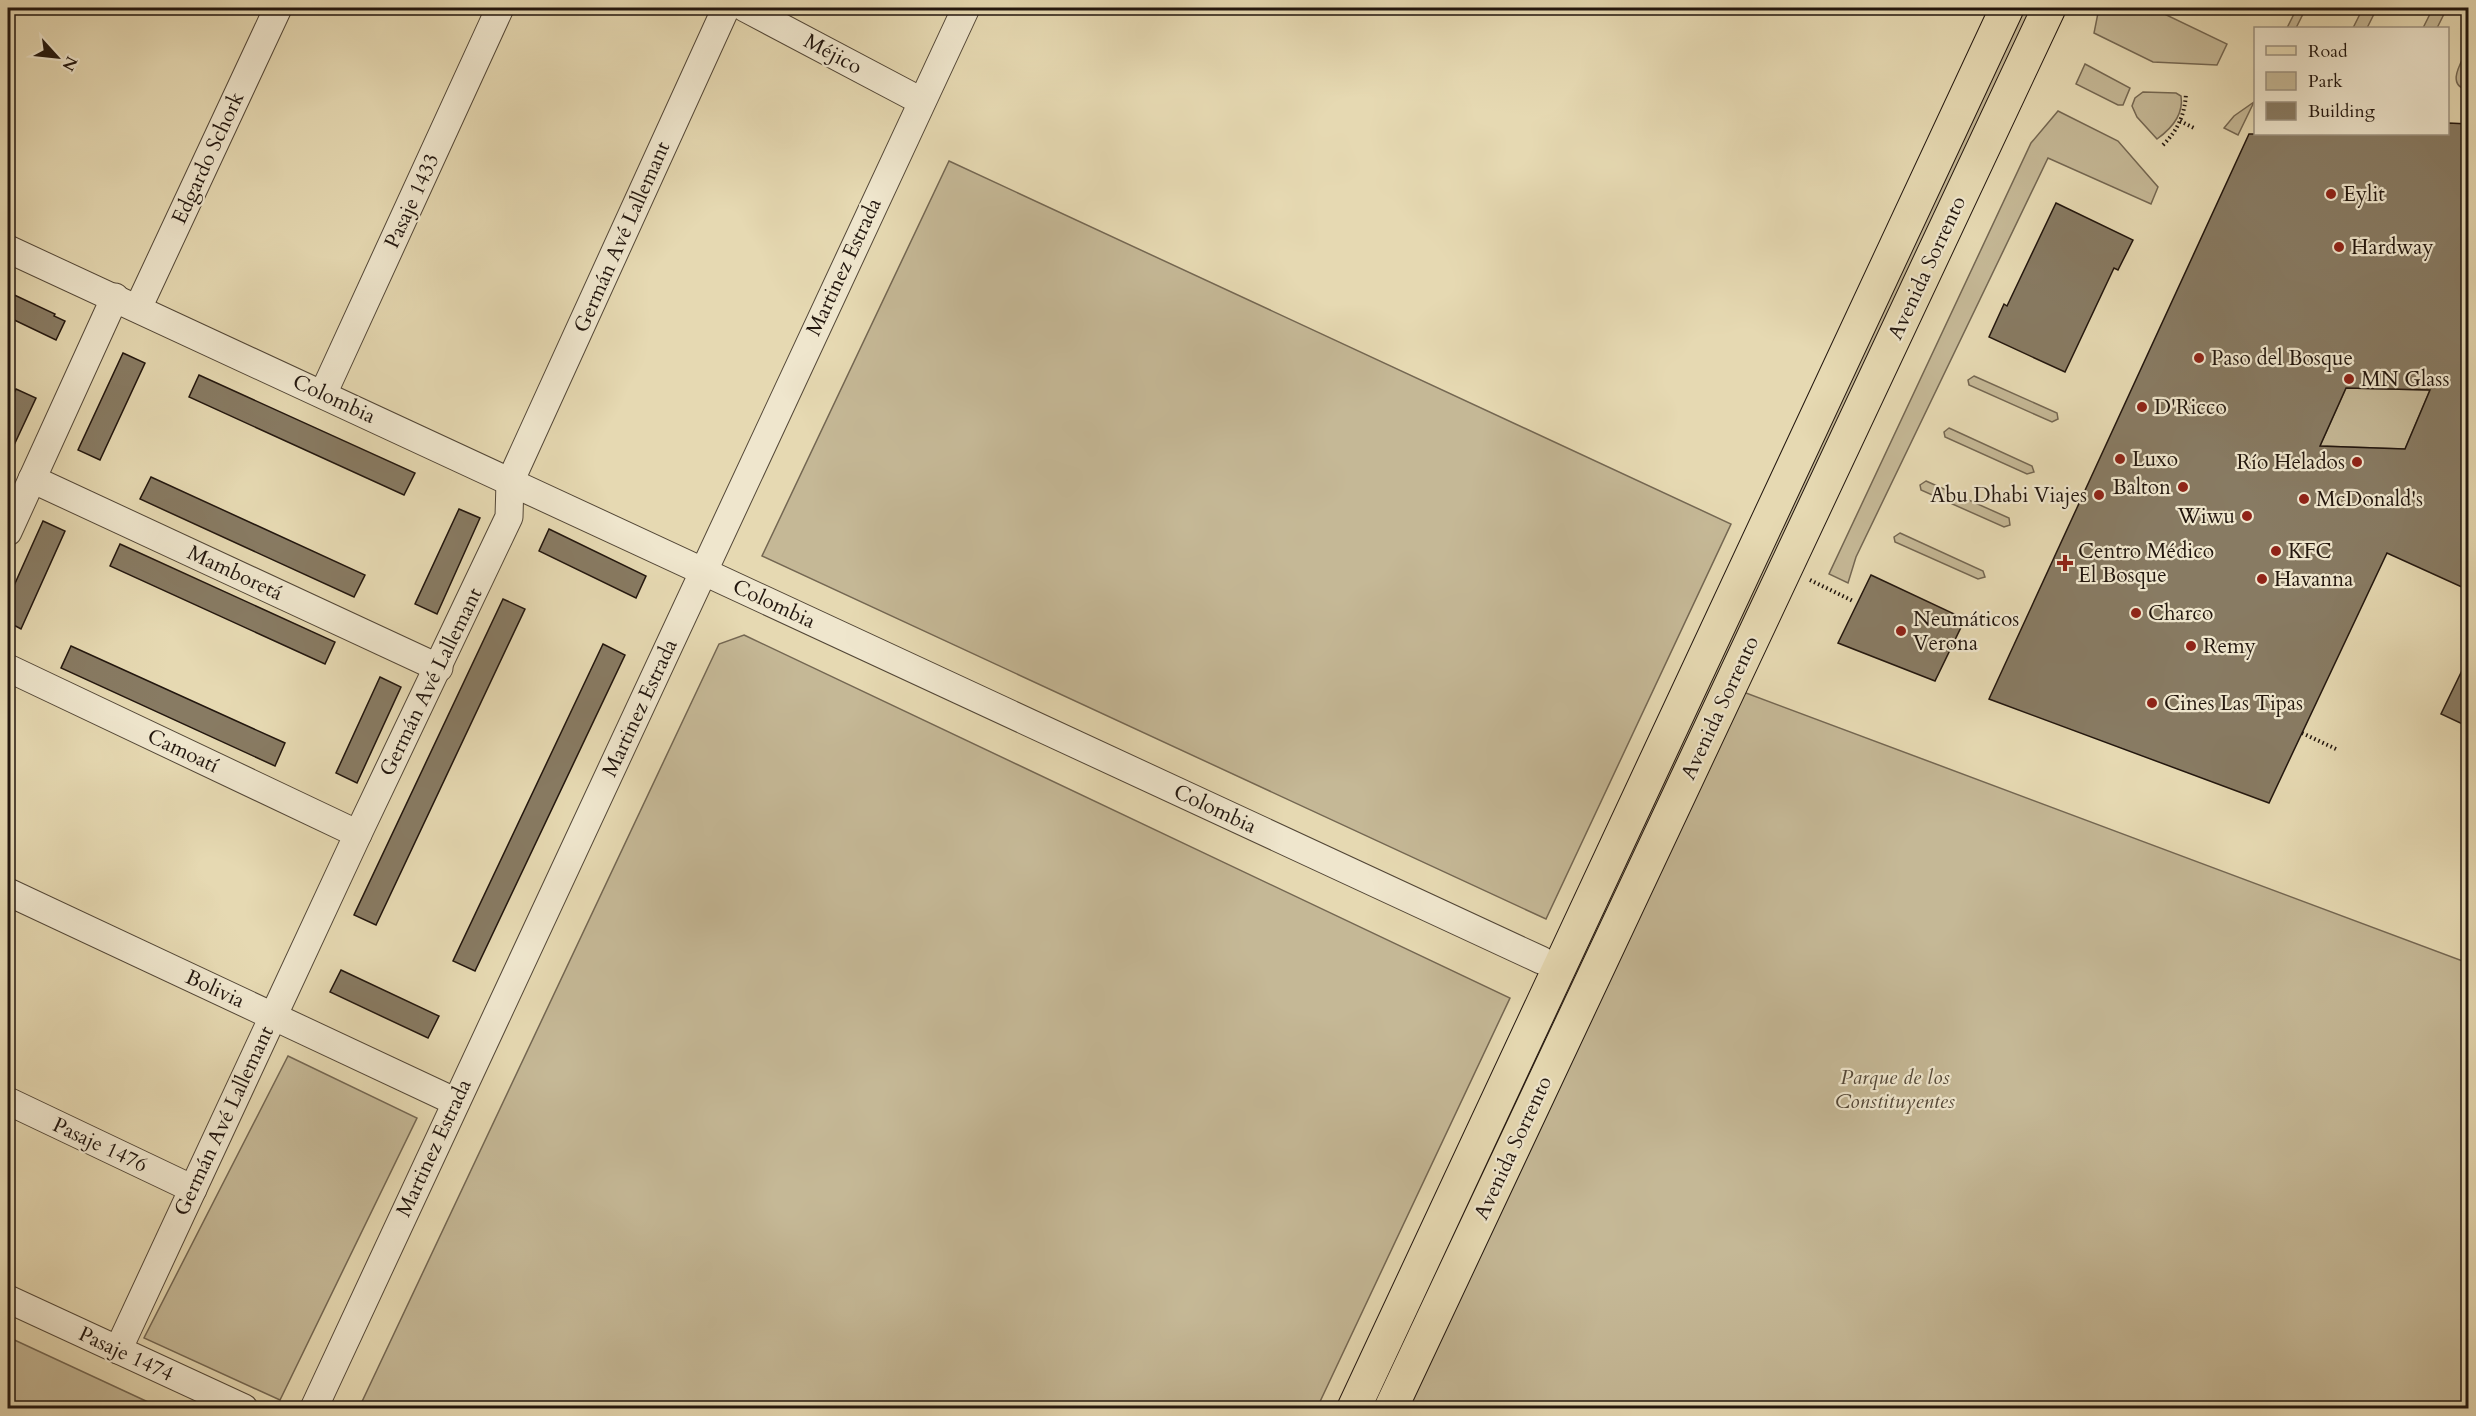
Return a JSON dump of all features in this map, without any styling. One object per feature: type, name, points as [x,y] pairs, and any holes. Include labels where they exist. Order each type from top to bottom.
[{"type":"main road","name":"Avenida Sorrento","points":[[1354,1408],[2007,8]]},
{"type":"main road","name":"Avenida Sorrento","points":[[1391,1408],[2049,8]]},
{"type":"street","name":"Edgardo Schork","points":[[8,532],[32,479],[278,8]]},
{"type":"street","name":"Pasaje 1433","points":[[323,394],[500,8]]},
{"type":"street","name":"Germán Avé Lallemant","points":[[118,1350],[358,834],[509,517],[510,482],[726,8]]},
{"type":"street","name":"Méjico","points":[[745,8],[921,100]]},
{"type":"street","name":"Martinez Estrada","points":[[314,1408],[705,572],[921,100],[966,8]]},
{"type":"street","name":"Colombia","points":[[8,249],[1541,960]]},
{"type":"street","name":"Mamboretá","points":[[32,479],[439,668]]},
{"type":"street","name":"Camoatí","points":[[8,668],[358,834]]},
{"type":"street","name":"Bolivia","points":[[8,892],[456,1102]]},
{"type":"street","name":"Pasaje 1476","points":[[8,1101],[193,1189]]},
{"type":"street","name":"Pasaje 1474","points":[[8,1299],[243,1408]]},
{"type":"path","points":[[2163,145],[2174,134],[2180,121],[2185,109],[2186,93]]},
{"type":"path","points":[[2180,121],[2196,129]]},
{"type":"path","points":[[1810,580],[1853,601]]},
{"type":"path","points":[[2302,733],[2336,749]]},
{"type":"green space","points":[[2023,8],[2032,8],[1377,1408],[1369,1408]]},
{"type":"green space","points":[[2099,8],[2152,8],[2227,44],[2217,65],[2153,62],[2094,33]]},
{"type":"green space","points":[[2297,8],[2306,8],[2296,27],[2288,27]]},
{"type":"green space","points":[[2363,8],[2377,8],[2368,27],[2354,27]]},
{"type":"green space","points":[[2433,8],[2447,8],[2438,27],[2424,27]]},
{"type":"green space","points":[[2464,56],[2468,58],[2468,90],[2458,85],[2456,81],[2457,71]]},
{"type":"green space","points":[[2085,64],[2130,88],[2123,105],[2118,105],[2076,84]]},
{"type":"green space","points":[[2143,92],[2176,93],[2181,96],[2180,109],[2175,121],[2157,139],[2137,117],[2132,106],[2135,98]]},
{"type":"green space","points":[[2254,102],[2238,135],[2224,128],[2234,116]]},
{"type":"green space","points":[[2058,111],[2118,141],[2158,187],[2151,204],[2048,158],[1856,557],[1848,583],[1829,574],[2031,143]]},
{"type":"green space","points":[[949,161],[1731,524],[1546,919],[762,556]]},
{"type":"green space","points":[[1974,376],[2057,413],[2058,419],[2052,422],[1969,385],[1968,380]]},
{"type":"green space","points":[[2346,388],[2430,390],[2405,449],[2320,446]]},
{"type":"green space","points":[[1949,428],[2032,466],[2034,472],[2027,474],[1945,437],[1944,432]]},
{"type":"green space","points":[[1926,481],[2009,518],[2010,525],[2004,527],[1921,490],[1920,485]]},
{"type":"green space","points":[[1900,533],[1983,571],[1985,577],[1978,579],[1895,542],[1894,537]]},
{"type":"green space","points":[[744,635],[1510,998],[1317,1408],[359,1408],[719,644]]},
{"type":"green space","name":"Parque de los Constituyentes","points":[[1730,687],[2468,963],[2468,1408],[1391,1408]]},
{"type":"green space","points":[[288,1056],[417,1118],[280,1400],[144,1338]]},
{"type":"green space","points":[[8,1337],[161,1408],[8,1408]]},
{"type":"building","points":[[2449,123],[2469,124],[2469,578],[2464,588],[2387,553],[2269,803],[1989,699],[2249,134],[2449,135]],"holes":[[[2346,388],[2430,390],[2405,449],[2320,446]]]},
{"type":"building","points":[[2056,203],[2133,240],[2118,270],[2114,268],[2065,372],[1989,337],[2004,304],[2007,306]]},
{"type":"building","points":[[8,292],[65,321],[56,340],[8,317]]},
{"type":"building","points":[[123,353],[145,363],[100,460],[78,450]]},
{"type":"building","points":[[199,375],[415,473],[404,495],[189,397]]},
{"type":"building","points":[[16,389],[36,398],[8,458],[8,407]]},
{"type":"building","points":[[151,477],[365,575],[354,597],[140,499]]},
{"type":"building","points":[[459,509],[480,518],[437,614],[415,604]]},
{"type":"building","points":[[43,521],[65,531],[21,629],[8,622],[8,599]]},
{"type":"building","points":[[549,529],[646,576],[636,598],[539,551]]},
{"type":"building","points":[[120,544],[335,642],[325,664],[110,566]]},
{"type":"building","name":"Neumáticos Verona","points":[[1871,575],[1965,619],[1935,681],[1838,643]]},
{"type":"building","points":[[503,599],[525,609],[376,925],[354,915]]},
{"type":"building","points":[[603,644],[625,655],[475,971],[453,961]]},
{"type":"building","points":[[71,646],[285,743],[275,766],[61,668]]},
{"type":"building","points":[[2469,656],[2469,727],[2441,714]]},
{"type":"building","points":[[380,677],[401,687],[357,783],[336,773]]},
{"type":"building","points":[[341,970],[439,1016],[428,1038],[330,992]]},
{"type":"place","name":"Eylit","points":[[2331,194]]},
{"type":"place","name":"Hardway","points":[[2339,247]]},
{"type":"place","name":"Paso del Bosque","points":[[2199,358]]},
{"type":"place","name":"MN Glass","points":[[2349,379]]},
{"type":"place","name":"D'Ricco","points":[[2142,407]]},
{"type":"place","name":"Luxo","points":[[2120,459]]},
{"type":"place","name":"Río Helados","points":[[2357,462]]},
{"type":"place","name":"Balton","points":[[2183,487]]},
{"type":"place","name":"Abu Dhabi Viajes","points":[[2099,495]]},
{"type":"place","name":"McDonald's","points":[[2304,499]]},
{"type":"place","name":"Wiwu","points":[[2247,516]]},
{"type":"place","name":"KFC","points":[[2276,551]]},
{"type":"place","name":"Centro Médico El Bosque","points":[[2065,563]]},
{"type":"place","name":"Havanna","points":[[2262,579]]},
{"type":"place","name":"Charco","points":[[2136,613]]},
{"type":"place","name":"Neumáticos Verona","points":[[1901,631]]},
{"type":"place","name":"Remy","points":[[2191,646]]},
{"type":"place","name":"Cines Las Tipas","points":[[2152,703]]}]
